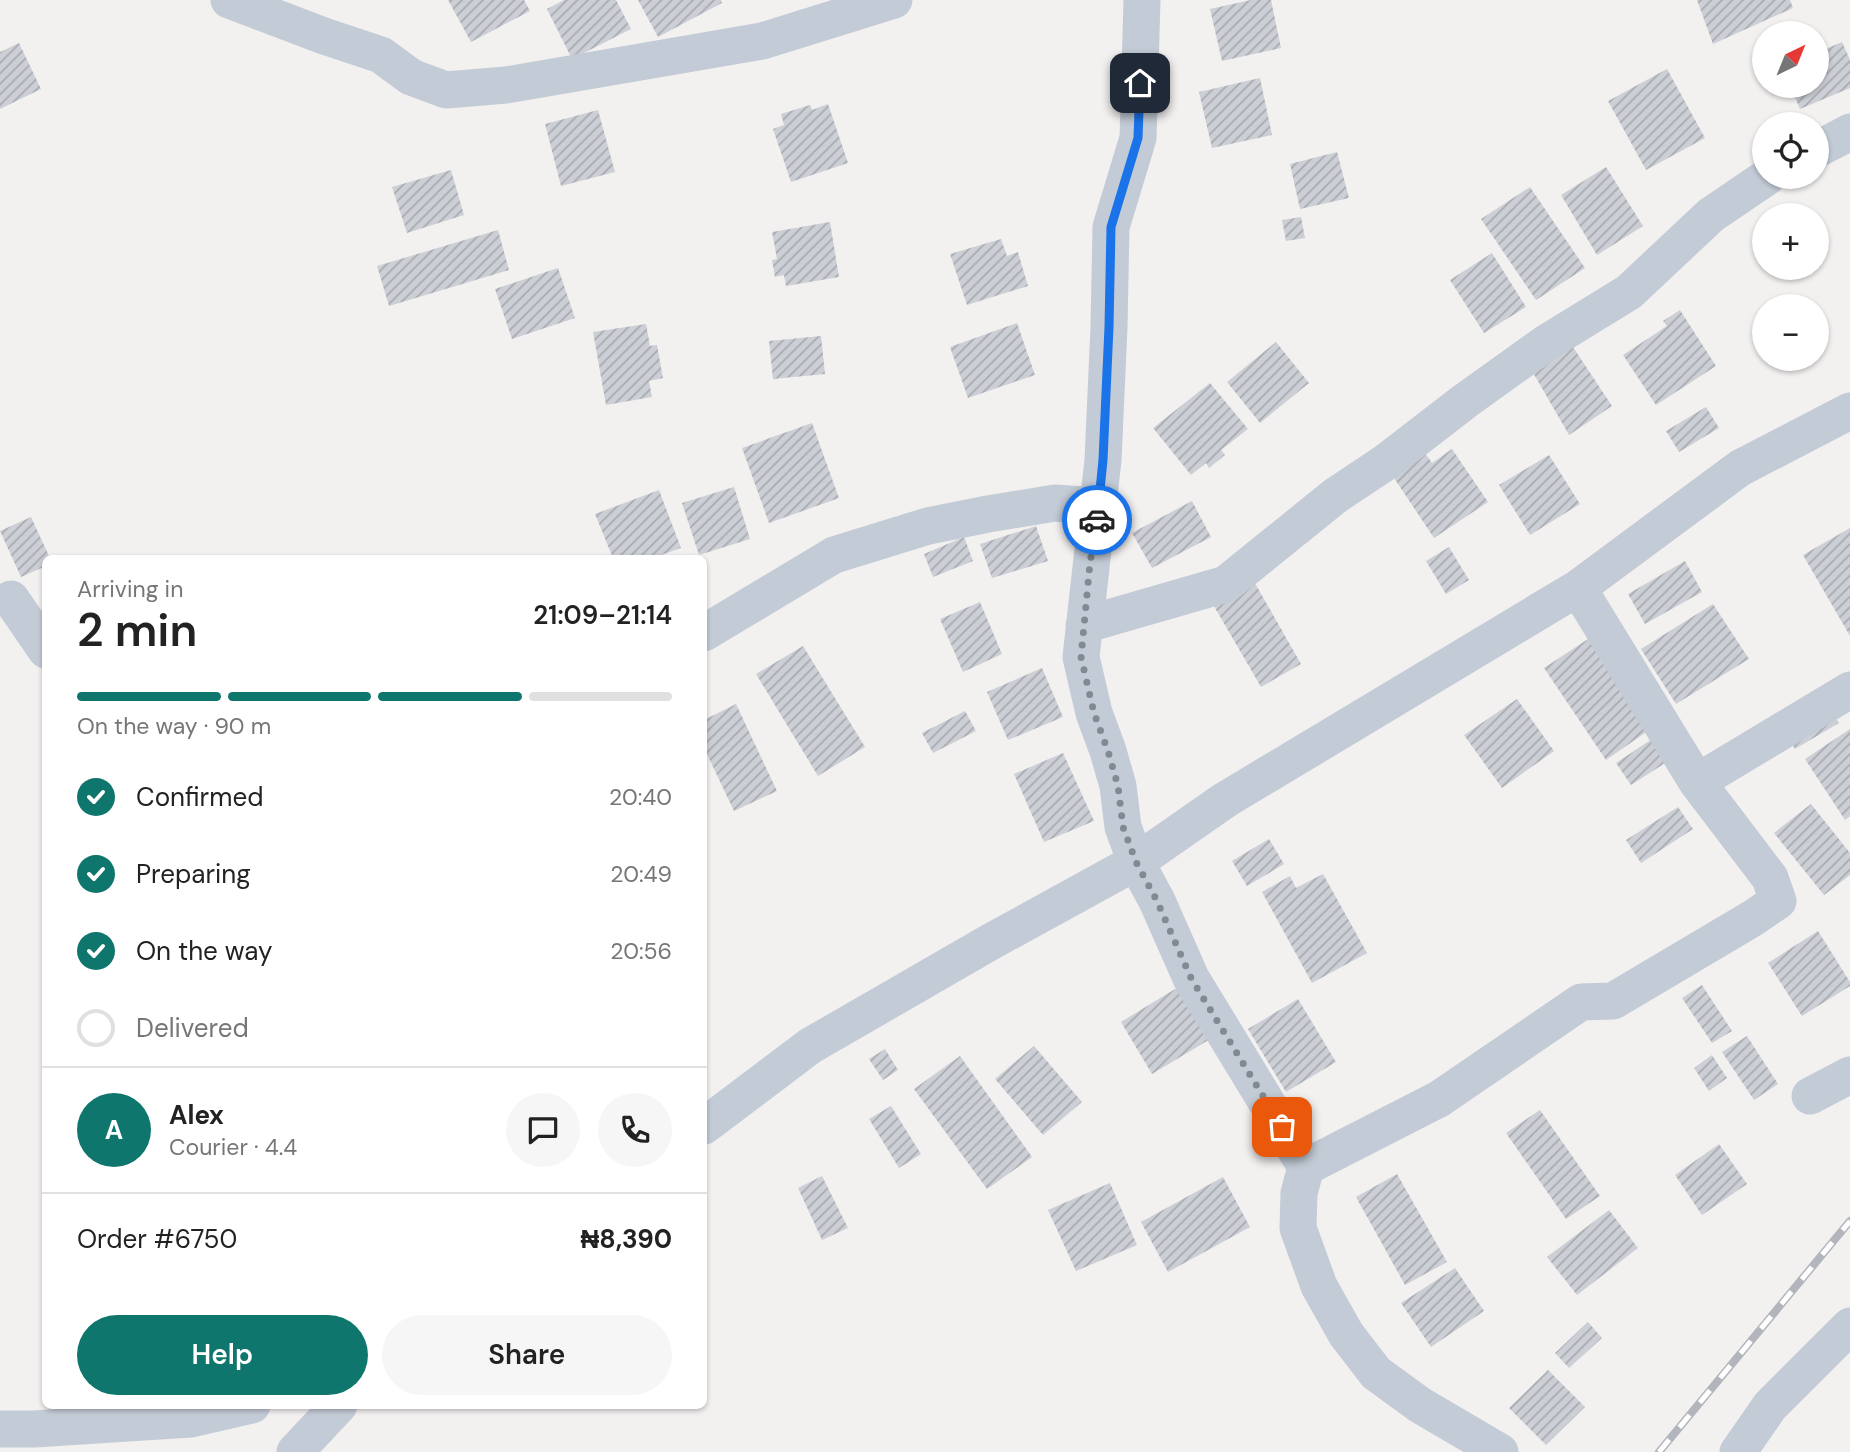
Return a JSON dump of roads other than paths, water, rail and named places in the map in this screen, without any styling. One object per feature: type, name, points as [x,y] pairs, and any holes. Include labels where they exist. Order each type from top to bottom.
[{"type":"street","points":[[229,0],[324,37],[381,55],[411,77],[446,90],[506,85],[762,41],[894,0]]},
{"type":"street","points":[[1142,0],[1138,138],[1111,227],[1103,460],[1081,657],[1094,713],[1118,786],[1123,827],[1136,862],[1157,901],[1191,978],[1306,1167],[1299,1193],[1298,1228],[1319,1286],[1346,1334],[1376,1373],[1420,1405],[1500,1452]]},
{"type":"street","points":[[1829,143],[1850,132]]},
{"type":"street","points":[[1084,625],[1226,584],[1335,496],[1386,462],[1465,401],[1546,343],[1629,292],[1712,215],[1752,188]]},
{"type":"street","points":[[707,1124],[810,1046],[1136,862],[1225,800],[1578,588],[1740,468],[1850,411]]},
{"type":"street","points":[[707,631],[834,555],[859,546],[928,526],[1055,503],[1099,506]]},
{"type":"street","points":[[1306,1167],[1439,1099],[1581,1002],[1613,1001],[1778,901],[1770,878],[1697,782],[1578,588]]},
{"type":"street","points":[[11,599],[42,644]]},
{"type":"street","points":[[1697,782],[1850,690]]},
{"type":"street","points":[[1810,1096],[1850,1075]]},
{"type":"street","points":[[1738,1452],[1770,1406],[1850,1326]]},
{"type":"street","points":[[0,1429],[191,1419],[235,1409]]},
{"type":"street","points":[[295,1452],[335,1409]]},
{"type":"railway","points":[[1659,1452],[1850,1221]]}]
